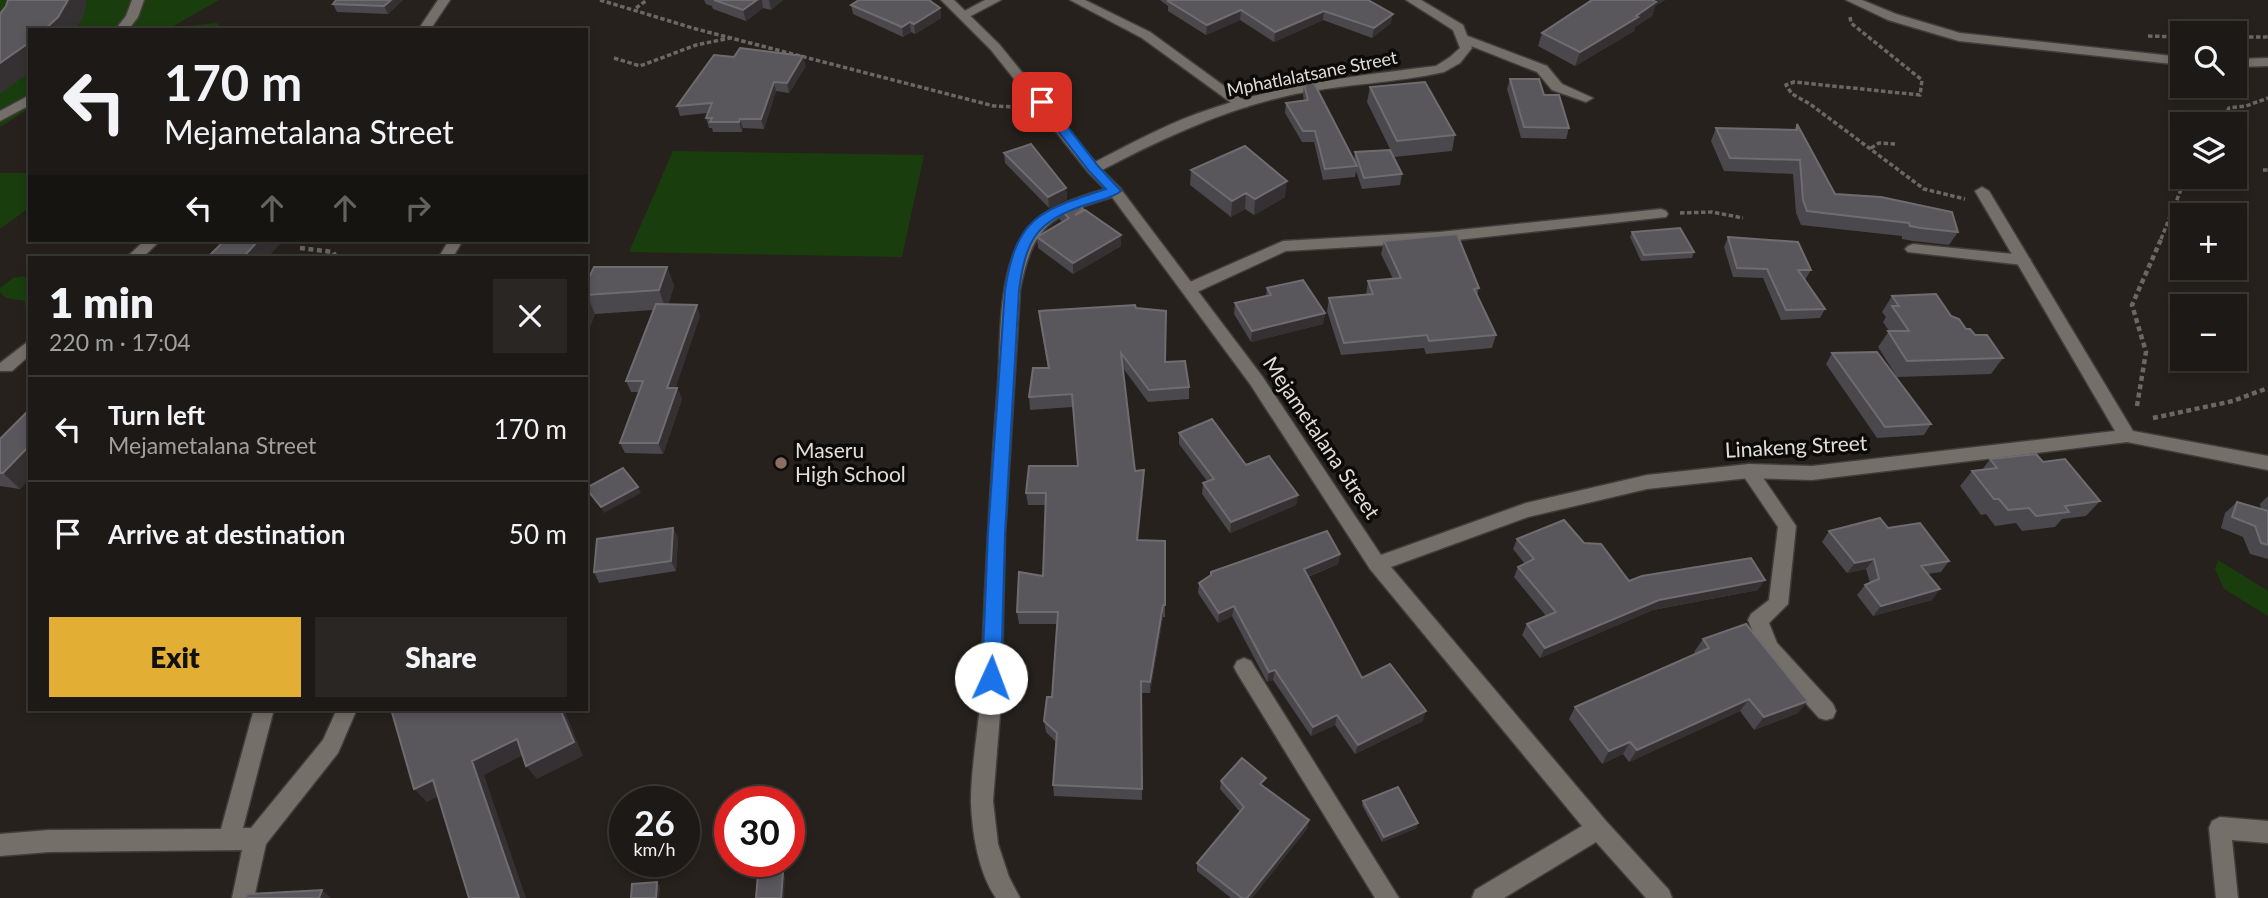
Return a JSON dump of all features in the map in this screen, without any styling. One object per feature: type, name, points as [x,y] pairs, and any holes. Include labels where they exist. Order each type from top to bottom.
[{"type":"street","points":[[123,28],[132,17],[138,0]]},
{"type":"street","points":[[425,28],[444,0]]},
{"type":"street","name":"Mejametalana Street","points":[[947,0],[995,47],[1042,102],[1093,169],[1115,191],[1256,380],[1377,564],[1598,828],[1661,898]]},
{"type":"street","points":[[962,15],[995,0]]},
{"type":"street","points":[[1076,0],[1146,35],[1242,104]]},
{"type":"street","points":[[1412,0],[1459,27],[1465,39],[1542,69],[1557,87],[1586,98]]},
{"type":"street","points":[[1851,6],[1959,37],[2170,60]]},
{"type":"street","name":"Mphatlalatsane Street","points":[[1093,169],[1178,126],[1242,104],[1342,83],[1439,69],[1455,60],[1466,48],[1465,39]]},
{"type":"street","points":[[2247,63],[2268,62]]},
{"type":"street","points":[[0,117],[28,100]]},
{"type":"street","points":[[1009,898],[999,883],[987,844],[982,801],[990,702],[996,534],[1014,280],[1017,260],[1028,233],[1045,218],[1068,206],[1115,191]]},
{"type":"street","points":[[1986,197],[2125,430]]},
{"type":"street","points":[[1189,289],[1283,246],[1439,237],[1661,214]]},
{"type":"street","points":[[135,256],[152,242]]},
{"type":"street","points":[[1913,249],[2023,260]]},
{"type":"street","points":[[6,367],[28,348]]},
{"type":"street","name":"Linakeng Street","points":[[1377,564],[1526,510],[1647,482],[1749,471],[1812,473],[2125,430],[2268,463]]},
{"type":"street","points":[[1749,471],[1787,526],[1778,604],[1758,620],[1769,648],[1826,711]]},
{"type":"street","points":[[1244,667],[1388,898]]},
{"type":"street","points":[[229,839],[263,711]]},
{"type":"street","points":[[243,898],[256,839],[331,746],[346,711]]},
{"type":"street","points":[[1483,898],[1598,828]]},
{"type":"street","points":[[2227,898],[2220,828],[2268,832]]},
{"type":"street","points":[[0,845],[49,841],[256,839]]},
{"type":"path","points":[[600,0],[731,38],[995,106],[1025,107],[1042,102]]},
{"type":"path","points":[[635,9],[647,0]]},
{"type":"path","points":[[1851,6],[1851,23],[1922,80],[1920,95],[1794,82],[1786,85],[1792,94],[1871,148],[1924,189],[1986,197]]},
{"type":"path","points":[[2247,37],[2268,37]]},
{"type":"path","points":[[614,58],[640,66],[696,45],[731,38]]},
{"type":"path","points":[[2227,112],[2229,108],[2246,106],[2268,98]]},
{"type":"path","points":[[1871,148],[1879,143],[1897,144]]},
{"type":"path","points":[[2142,421],[2136,402],[2146,352],[2132,305],[2182,189]]},
{"type":"path","points":[[1661,214],[1712,212],[1743,218]]},
{"type":"path","points":[[300,248],[333,252],[335,256]]},
{"type":"path","points":[[2125,430],[2142,421],[2233,401],[2268,388]]},
{"type":"green space","points":[[0,0],[219,0],[170,28],[28,28],[28,109],[0,127]]},
{"type":"green space","points":[[217,23],[222,28],[170,28]]},
{"type":"green space","points":[[673,151],[924,155],[902,257],[629,252]]},
{"type":"green space","points":[[0,173],[26,173],[28,208],[0,229]]},
{"type":"green space","points":[[24,276],[28,280],[26,314],[25,301],[6,298],[0,292],[0,288],[13,278]]},
{"type":"green space","points":[[2218,560],[2268,591],[2268,616],[2224,589],[2215,569]]},
{"type":"building","points":[[8,0],[68,0],[58,17],[46,28],[28,28],[28,43],[0,63],[0,14]]},
{"type":"building","points":[[336,0],[391,0],[384,6],[333,4]]},
{"type":"building","points":[[714,0],[757,0],[743,10]]},
{"type":"building","points":[[859,0],[929,0],[940,8],[914,24],[910,22],[902,27],[851,5]]},
{"type":"building","points":[[1368,0],[1393,14],[1374,28],[1324,11],[1275,32],[1241,10],[1207,25],[1168,1]]},
{"type":"building","points":[[1592,0],[1656,2],[1636,16],[1638,17],[1580,52],[1542,33]]},
{"type":"building","points":[[740,48],[803,56],[787,83],[774,82],[761,119],[710,122],[712,118],[706,118],[712,103],[677,106],[714,55],[734,57]]},
{"type":"building","points":[[1510,79],[1539,79],[1544,95],[1559,95],[1569,128],[1524,127]]},
{"type":"building","points":[[1425,82],[1455,135],[1397,141],[1370,87]]},
{"type":"building","points":[[1314,83],[1357,166],[1325,169],[1315,131],[1303,131],[1286,103],[1308,100],[1304,84]]},
{"type":"building","points":[[1797,124],[1835,194],[1881,197],[1952,212],[1958,232],[1910,226],[1909,223],[1807,211],[1803,200],[1800,160],[1730,158],[1716,128],[1797,130]]},
{"type":"building","points":[[1031,144],[1066,188],[1048,197],[1004,153]]},
{"type":"building","points":[[1245,146],[1287,181],[1255,199],[1246,193],[1232,201],[1191,170]]},
{"type":"building","points":[[1390,150],[1402,174],[1364,178],[1355,152]]},
{"type":"building","points":[[1076,201],[1083,209],[1075,215],[1085,210],[1121,235],[1073,263],[1037,237],[1069,218],[1060,209]]},
{"type":"building","points":[[1680,228],[1694,252],[1644,255],[1632,232]]},
{"type":"building","points":[[1457,234],[1479,288],[1474,289],[1496,335],[1429,341],[1427,335],[1344,343],[1329,298],[1373,294],[1368,281],[1401,278],[1384,241]]},
{"type":"building","points":[[1728,237],[1798,242],[1811,270],[1798,270],[1825,309],[1786,310],[1767,269],[1737,268]]},
{"type":"building","points":[[223,242],[257,242],[244,256],[209,256]]},
{"type":"building","points":[[594,267],[667,267],[659,290],[588,295],[588,280]]},
{"type":"building","points":[[1303,280],[1325,313],[1252,331],[1235,303],[1271,295],[1267,288]]},
{"type":"building","points":[[1936,294],[1951,316],[1959,319],[1966,329],[1970,329],[1975,335],[1987,335],[2003,358],[1907,361],[1888,331],[1909,331],[1892,306],[1899,306],[1892,296]]},
{"type":"building","points":[[656,304],[697,305],[667,388],[677,388],[658,443],[620,443],[643,381],[626,381]]},
{"type":"building","points":[[1135,305],[1136,308],[1166,311],[1165,362],[1185,361],[1189,387],[1149,390],[1121,353],[1135,471],[1144,470],[1137,540],[1165,541],[1165,605],[1150,682],[1141,681],[1142,789],[1053,785],[1057,733],[1044,721],[1047,697],[1052,697],[1058,612],[1017,612],[1019,572],[1043,576],[1046,493],[1026,493],[1029,466],[1078,466],[1072,394],[1029,397],[1033,368],[1049,368],[1039,311]]},
{"type":"building","points":[[1877,352],[1931,424],[1885,427],[1832,353]]},
{"type":"building","points":[[28,411],[28,447],[3,473],[0,473],[0,439]]},
{"type":"building","points":[[1212,419],[1246,465],[1269,456],[1298,495],[1231,522],[1203,483],[1214,479],[1179,433]]},
{"type":"building","points":[[2036,454],[2043,462],[2065,459],[2100,501],[2065,506],[2069,512],[2036,516],[2029,508],[2008,510],[1999,499],[1994,499],[1972,471],[1997,468],[1990,459]]},
{"type":"building","points":[[623,468],[638,487],[601,507],[588,487]]},
{"type":"building","points":[[2237,502],[2268,511],[2268,545],[2261,543],[2255,526],[2232,517]]},
{"type":"building","points":[[1880,518],[1888,528],[1920,523],[1949,561],[1921,566],[1940,589],[1881,606],[1865,585],[1879,579],[1874,559],[1855,563],[1829,531]]},
{"type":"building","points":[[1564,520],[1584,543],[1601,544],[1629,581],[1642,576],[1751,558],[1765,580],[1659,600],[1545,648],[1527,624],[1556,612],[1518,567],[1534,559],[1517,539]]},
{"type":"building","points":[[673,528],[671,561],[594,572],[597,539]]},
{"type":"building","points":[[1327,531],[1340,554],[1304,569],[1362,678],[1390,664],[1426,711],[1358,745],[1337,715],[1313,727],[1275,670],[1269,672],[1234,606],[1219,613],[1199,583],[1211,575],[1211,572]]},
{"type":"building","points":[[1746,624],[1808,701],[1764,717],[1749,699],[1637,750],[1630,742],[1609,751],[1575,707],[1709,648],[1703,639]]},
{"type":"building","points":[[392,711],[561,711],[574,742],[526,766],[517,739],[472,761],[519,898],[469,898],[433,780],[414,789]]},
{"type":"building","points":[[1242,758],[1266,778],[1260,784],[1309,820],[1247,898],[1242,898],[1197,863],[1244,807],[1221,781]]},
{"type":"building","points":[[1398,787],[1418,823],[1384,837],[1363,801]]},
{"type":"building","points":[[758,877],[783,877],[781,898],[756,898]]},
{"type":"building","points":[[657,882],[656,898],[631,898],[632,884]]},
{"type":"building","points":[[322,890],[319,898],[245,898],[247,894]]},
{"type":"place","name":"Maseru High School","points":[[781,463]]},
{"type":"route","points":[[991,678],[996,534],[1012,290],[1017,260],[1028,233],[1045,218],[1068,206],[1115,191],[1093,169],[1042,102]]}]
